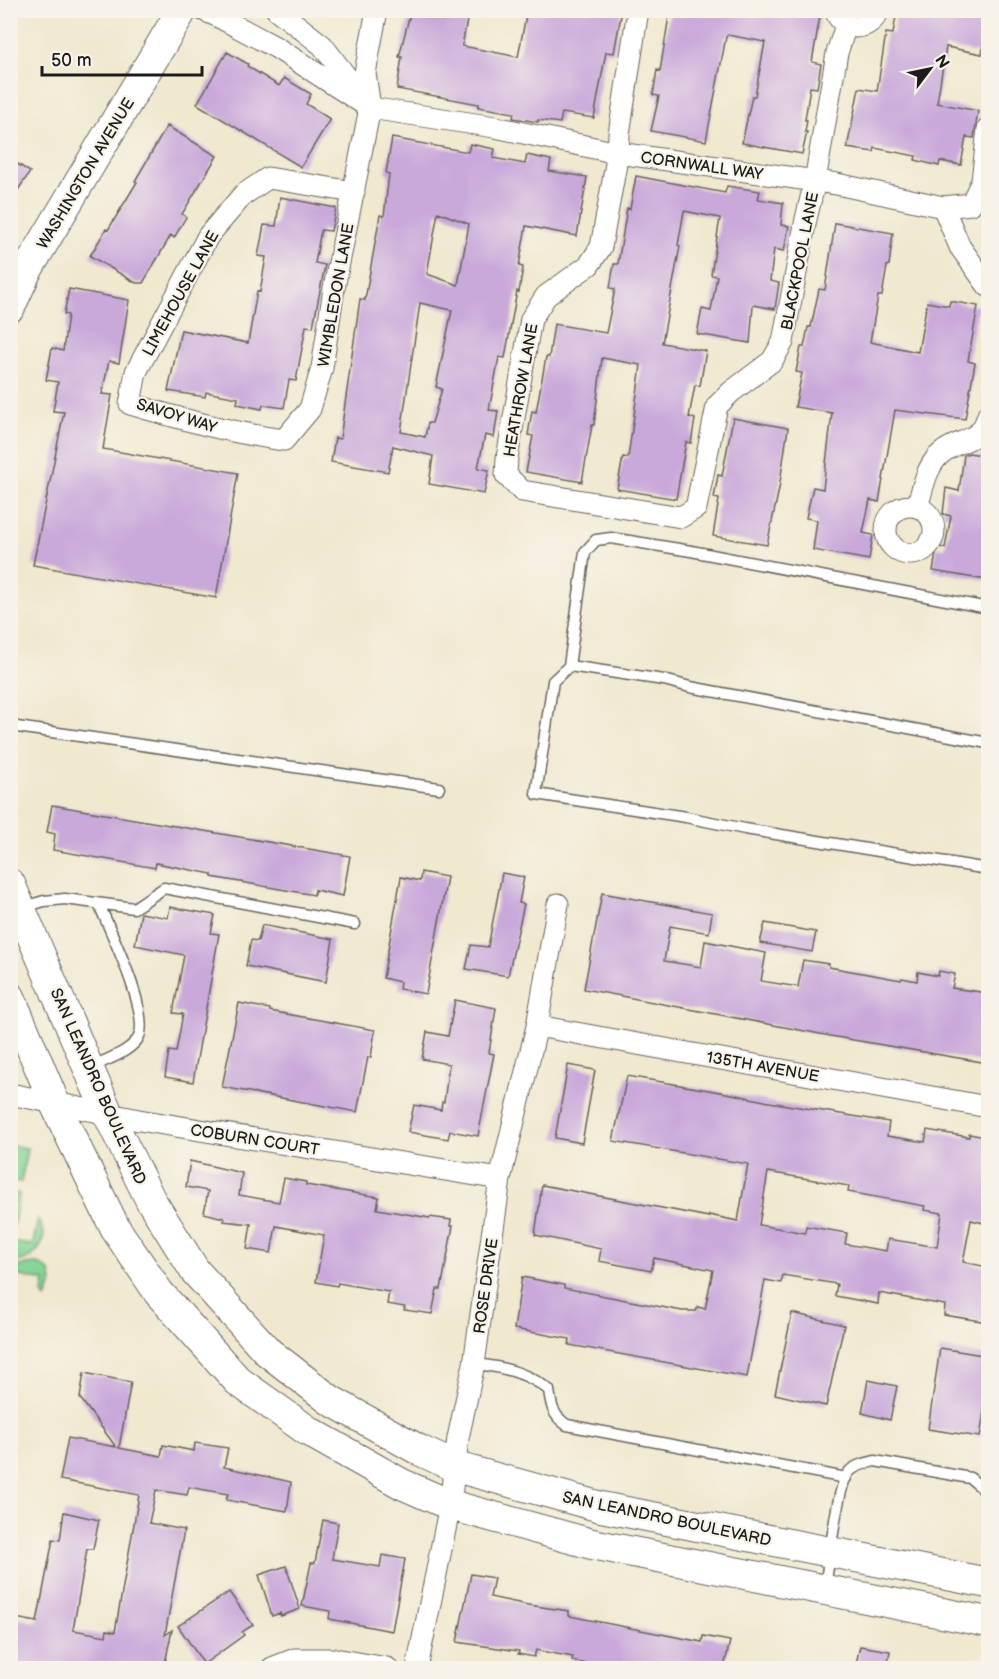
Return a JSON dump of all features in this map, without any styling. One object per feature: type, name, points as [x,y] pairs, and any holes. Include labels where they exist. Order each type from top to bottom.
[{"type":"main road","name":"WASHINGTON AVENUE","points":[[10,307],[18,268],[182,10]]},
{"type":"main road","name":"SAN LEANDRO BOULEVARD","points":[[16,896],[108,1114],[150,1199],[195,1271],[268,1352],[330,1400],[456,1467],[601,1507],[988,1583]]},
{"type":"main road","points":[[10,997],[56,1104],[115,1228],[127,1247],[159,1293],[238,1381],[308,1431],[402,1484],[450,1505],[592,1544],[988,1622]]},
{"type":"street","name":"CORNWALL WAY","points":[[203,10],[219,16],[277,48],[370,108],[495,127],[618,153],[815,181],[943,207]]},
{"type":"street","points":[[278,10],[322,45],[370,108]]},
{"type":"street","name":"WIMBLEDON LANE","points":[[252,436],[284,440],[310,409],[322,368],[334,288],[370,108],[365,73],[377,10]]},
{"type":"street","points":[[618,153],[638,10]]},
{"type":"street","points":[[840,18],[861,27],[874,20],[879,10]]},
{"type":"street","name":"BLACKPOOL LANE","points":[[681,518],[696,508],[717,406],[731,392],[772,361],[783,342],[815,181],[837,53],[840,18]]},
{"type":"street","points":[[277,48],[295,24]]},
{"type":"street","points":[[988,129],[982,181],[971,204],[943,207],[960,246],[988,286]]},
{"type":"street","name":"HEATHROW LANE","points":[[618,153],[601,247],[589,265],[546,296],[531,319],[506,475],[522,491],[681,518]]},
{"type":"street","name":"LIMEHOUSE LANE","points":[[136,372],[208,236],[243,195],[268,178],[354,192]]},
{"type":"street","name":"SAVOY WAY","points":[[136,372],[130,404],[182,420],[252,436]]},
{"type":"street","points":[[917,507],[931,465],[943,452],[970,440],[986,425],[988,415]]},
{"type":"street","name":"ROSE DRIVE","points":[[417,1668],[450,1505],[458,1438],[474,1364],[500,1179],[537,1026],[558,904]]},
{"type":"street","name":"135TH AVENUE","points":[[537,1026],[988,1107]]},
{"type":"street","name":"COBURN COURT","points":[[10,1094],[108,1114],[500,1179]]},
{"type":"street","points":[[272,1668],[295,1659],[335,1659],[387,1668]]},
{"type":"lane","points":[[988,608],[691,551],[611,538],[596,540],[585,552],[569,666],[553,681],[536,794],[676,815],[745,829],[988,869]]},
{"type":"lane","points":[[569,666],[663,680],[988,743]]},
{"type":"lane","points":[[10,726],[439,788]]},
{"type":"lane","points":[[16,896],[44,901],[65,899],[134,909],[164,888],[356,924]]},
{"type":"lane","points":[[89,1068],[125,1052],[139,1038],[142,1023],[139,1003],[99,904]]},
{"type":"lane","points":[[474,1364],[494,1365],[537,1380],[549,1390],[550,1405],[556,1418],[567,1425],[846,1479]]},
{"type":"lane","points":[[824,1590],[840,1493],[848,1472],[875,1461],[970,1478],[982,1488],[988,1497]]},
{"type":"green space","points":[[10,1145],[27,1148],[21,1182],[11,1180]]},
{"type":"green space","points":[[11,1192],[19,1194],[13,1228],[11,1228]]},
{"type":"green space","points":[[38,1219],[44,1234],[37,1251],[29,1258],[11,1262],[11,1242],[31,1245]]},
{"type":"green space","points":[[41,1265],[50,1272],[52,1283],[46,1299],[43,1294],[45,1281],[11,1274],[11,1267]]},
{"type":"building","points":[[411,10],[469,10],[462,46],[518,57],[527,10],[622,10],[614,53],[606,52],[594,118],[562,113],[560,123],[538,120],[538,122],[513,118],[514,113],[478,107],[479,104],[397,89],[402,57],[399,57]]},
{"type":"building","points":[[670,10],[821,10],[812,62],[821,64],[817,88],[810,87],[805,120],[807,120],[805,132],[807,132],[802,154],[742,143],[752,96],[755,96],[765,42],[728,35],[706,141],[651,131],[659,96],[653,95],[657,70],[660,71]]},
{"type":"building","points":[[897,10],[914,13],[915,10],[988,10],[982,54],[946,47],[937,103],[978,111],[974,138],[966,137],[961,165],[940,161],[939,166],[915,160],[916,156],[875,148],[874,152],[847,148],[859,88],[877,91],[886,33],[893,34]]},
{"type":"building","points":[[227,52],[279,86],[284,78],[311,94],[306,104],[330,119],[301,167],[197,104]]},
{"type":"building","points":[[167,126],[217,156],[182,214],[186,217],[174,238],[171,235],[143,283],[136,283],[90,256],[137,182],[135,181]]},
{"type":"building","points":[[392,138],[468,152],[470,144],[495,149],[493,158],[525,164],[527,155],[551,160],[549,171],[587,177],[577,236],[526,226],[519,266],[523,267],[519,292],[517,291],[505,358],[499,357],[489,410],[498,411],[494,437],[485,435],[478,468],[489,470],[484,494],[429,484],[433,456],[393,446],[388,472],[331,462],[335,438],[340,439],[360,299],[365,300],[380,215],[384,216],[389,174],[386,173]],"holes":[[[438,212],[469,224],[458,285],[427,274]],[[420,303],[452,310],[436,387],[442,389],[432,423],[428,423],[425,437],[401,432]]]},
{"type":"building","points":[[10,159],[30,172],[10,202]]},
{"type":"building","points":[[636,176],[725,193],[727,186],[760,191],[758,199],[783,203],[781,225],[789,226],[784,251],[774,249],[770,281],[779,283],[775,309],[753,305],[750,343],[697,334],[702,309],[711,311],[717,276],[711,275],[720,218],[684,211],[678,245],[680,246],[662,343],[706,351],[700,386],[695,385],[689,417],[695,419],[691,443],[686,442],[676,499],[617,489],[623,457],[628,458],[641,365],[602,358],[594,425],[592,425],[582,482],[526,472],[533,436],[528,435],[532,411],[536,412],[554,324],[606,333],[615,289],[610,288],[614,264],[618,264],[627,208],[630,209]]},
{"type":"building","points":[[280,197],[336,208],[331,231],[321,230],[315,263],[325,265],[313,327],[306,326],[296,381],[289,380],[284,408],[263,405],[262,409],[237,404],[238,398],[206,392],[205,397],[168,391],[181,330],[248,343],[257,291],[260,292],[266,257],[258,256],[264,225],[276,226]]},
{"type":"building","points":[[835,223],[893,233],[889,265],[882,296],[878,296],[870,342],[918,352],[927,302],[949,306],[950,301],[978,306],[968,361],[975,363],[965,419],[895,410],[879,502],[870,500],[863,533],[873,535],[869,560],[813,550],[817,520],[806,518],[813,487],[823,489],[832,413],[795,407],[802,373],[796,372],[801,347],[804,347],[808,327],[811,327],[819,289],[825,290]]},
{"type":"building","points":[[69,289],[129,300],[119,363],[109,361],[102,394],[112,395],[103,449],[238,473],[216,598],[33,565],[64,412],[53,411],[58,382],[46,380],[52,348],[63,351],[68,315],[64,314]]},
{"type":"building","points":[[733,418],[788,428],[779,489],[767,545],[713,536],[719,499],[714,498],[718,475],[722,476]]},
{"type":"building","points":[[969,453],[988,456],[987,580],[933,571],[937,547],[945,548],[951,516],[943,514],[946,488],[959,491],[964,455]]},
{"type":"building","points":[[52,805],[350,856],[343,896],[315,890],[314,895],[212,877],[212,874],[156,863],[155,868],[53,850],[55,834],[47,832]]},
{"type":"building","points":[[421,872],[447,877],[426,994],[399,989],[400,982],[383,978],[401,877],[420,881]]},
{"type":"building","points":[[502,873],[524,877],[519,903],[524,904],[508,976],[466,969],[471,945],[488,947]]},
{"type":"building","points":[[602,893],[712,913],[709,933],[670,926],[664,961],[701,967],[705,941],[766,953],[761,981],[798,987],[803,960],[901,980],[902,978],[917,981],[918,972],[938,976],[939,971],[955,974],[952,988],[988,993],[988,1063],[836,1037],[584,989]]},
{"type":"building","points":[[170,907],[215,915],[211,933],[219,934],[193,1082],[165,1077],[169,1051],[176,1052],[183,1014],[173,1013],[184,955],[135,945],[141,913],[168,918]]},
{"type":"building","points":[[765,923],[816,932],[812,952],[760,943]]},
{"type":"building","points":[[262,925],[333,939],[326,982],[246,966],[251,940],[258,941]]},
{"type":"building","points":[[455,1000],[496,1008],[489,1053],[494,1054],[478,1136],[450,1131],[448,1139],[408,1132],[414,1105],[441,1110],[442,1102],[444,1102],[449,1064],[422,1059],[427,1032],[448,1036]]},
{"type":"building","points":[[239,1003],[270,1009],[270,1011],[375,1030],[371,1057],[368,1057],[357,1112],[222,1087]]},
{"type":"building","points":[[568,1065],[595,1070],[582,1143],[555,1138]]},
{"type":"building","points":[[627,1076],[889,1122],[887,1136],[925,1142],[927,1130],[969,1137],[969,1134],[985,1137],[984,1141],[988,1142],[988,1224],[971,1220],[963,1262],[988,1267],[988,1322],[944,1315],[945,1305],[879,1293],[878,1304],[835,1296],[837,1284],[783,1275],[781,1283],[765,1280],[747,1377],[569,1345],[570,1339],[514,1329],[522,1277],[564,1285],[564,1288],[682,1311],[696,1311],[698,1307],[705,1309],[713,1270],[654,1258],[651,1271],[599,1261],[601,1249],[535,1235],[542,1185],[738,1221],[748,1164],[613,1141]],"holes":[[[768,1172],[849,1186],[848,1192],[925,1206],[924,1210],[942,1213],[937,1247],[888,1239],[886,1251],[845,1244],[847,1233],[806,1226],[805,1233],[759,1225]]]},
{"type":"building","points":[[190,1161],[242,1173],[239,1195],[279,1202],[284,1178],[306,1182],[306,1185],[379,1197],[377,1209],[451,1220],[450,1226],[453,1226],[441,1289],[437,1289],[432,1314],[404,1310],[405,1307],[387,1304],[389,1292],[338,1283],[337,1286],[316,1282],[324,1235],[276,1226],[271,1253],[247,1249],[251,1224],[223,1221],[224,1218],[204,1213],[208,1191],[186,1187]]},
{"type":"building","points":[[792,1313],[844,1325],[826,1406],[775,1394]]},
{"type":"building","points":[[940,1348],[988,1356],[988,1385],[980,1437],[928,1429]]},
{"type":"building","points":[[84,1373],[131,1382],[119,1448],[161,1456],[163,1445],[194,1451],[195,1443],[228,1448],[224,1467],[291,1482],[287,1511],[226,1500],[228,1494],[189,1487],[187,1495],[156,1490],[149,1523],[184,1530],[165,1635],[172,1630],[164,1668],[22,1668],[10,1666],[10,1645],[16,1618],[37,1622],[53,1539],[60,1540],[64,1512],[99,1520],[93,1549],[87,1549],[73,1630],[106,1636],[107,1630],[115,1632],[139,1495],[60,1480],[68,1438],[116,1447],[80,1398]]},
{"type":"building","points":[[868,1380],[897,1386],[890,1420],[862,1413]]},
{"type":"building","points":[[323,1520],[338,1523],[332,1559],[380,1567],[382,1555],[405,1559],[392,1631],[329,1619],[330,1611],[302,1606],[311,1563],[315,1563]]},
{"type":"building","points":[[286,1566],[300,1609],[281,1616],[280,1613],[272,1616],[259,1575]]},
{"type":"building","points":[[471,1574],[494,1578],[490,1597],[569,1611],[569,1616],[702,1642],[703,1636],[730,1641],[724,1668],[609,1668],[572,1661],[573,1657],[536,1650],[534,1657],[518,1654],[519,1651],[457,1642]]},
{"type":"building","points":[[229,1592],[253,1625],[242,1632],[244,1635],[204,1664],[178,1626]]},
{"type":"building","points":[[860,1646],[890,1651],[887,1668],[855,1668]]}]
